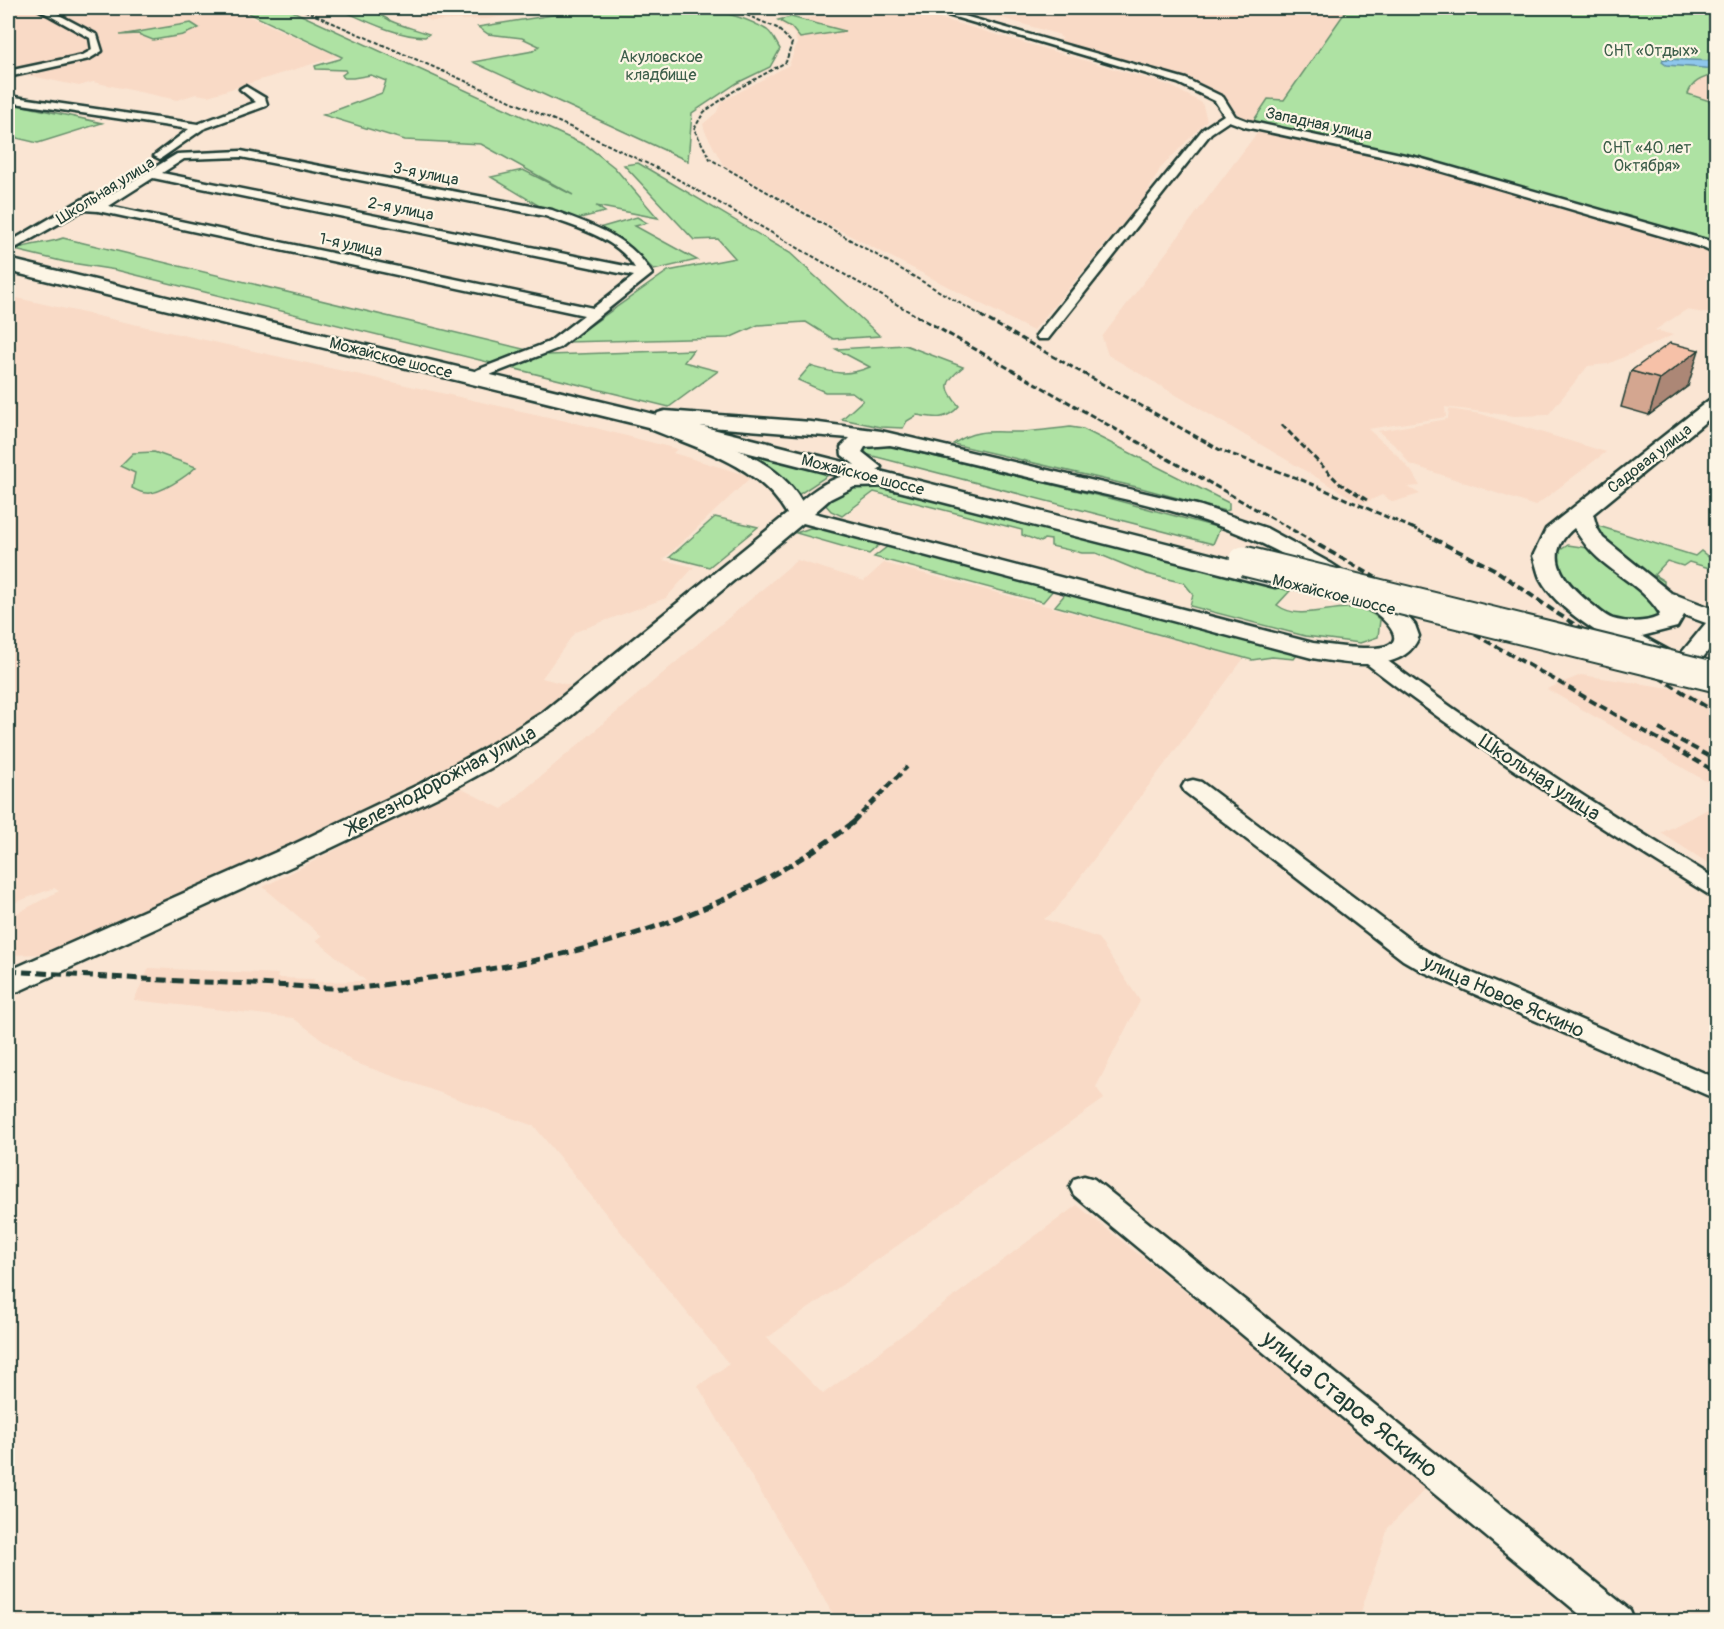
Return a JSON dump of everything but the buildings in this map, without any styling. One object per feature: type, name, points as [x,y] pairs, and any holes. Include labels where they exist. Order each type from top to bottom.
[{"type":"main road","name":"Можайское шоссе","points":[[8,258],[665,417],[1275,579],[1716,687]]},
{"type":"main road","name":"Можайское шоссе","points":[[8,265],[1244,561],[1716,677]]},
{"type":"street","points":[[8,74],[86,57],[97,51],[94,37],[40,8]]},
{"type":"street","name":"Западная улица","points":[[928,8],[1182,81],[1219,99],[1229,116],[1245,124],[1415,160],[1708,245],[1716,250]]},
{"type":"street","name":"Школьная улица","points":[[8,248],[82,206],[181,143],[200,127],[262,104],[261,100],[245,89]]},
{"type":"street","name":"Школьная улица","points":[[8,99],[200,127]]},
{"type":"street","points":[[1043,336],[1207,131],[1229,116]]},
{"type":"street","name":"3-я улица","points":[[150,174],[181,156],[249,155],[548,213],[617,243],[642,266],[645,274]]},
{"type":"street","points":[[98,207],[150,174]]},
{"type":"street","name":"2-я улица","points":[[150,174],[645,274]]},
{"type":"street","name":"1-я улица","points":[[82,206],[98,207],[597,314]]},
{"type":"street","points":[[482,373],[554,345],[597,314],[645,274]]},
{"type":"street","name":"Садовая улица","points":[[1550,540],[1559,526],[1581,512],[1716,404]]},
{"type":"street","points":[[641,418],[739,459],[780,488],[798,515],[1335,655],[1370,657],[1392,652],[1406,641],[1407,633],[1402,624],[1372,598],[1293,551],[1250,529],[1154,501],[905,443],[831,429],[665,417]]},
{"type":"street","points":[[880,474],[852,455],[851,447],[860,441],[905,443]]},
{"type":"street","name":"Железнодорожная улица","points":[[8,982],[310,848],[430,790],[497,753],[551,719],[833,486],[880,474]]},
{"type":"street","points":[[1581,512],[1585,527],[1598,546],[1661,598],[1672,614],[1667,623]]},
{"type":"street","points":[[1598,546],[1574,539],[1550,540],[1545,556],[1553,583],[1570,600],[1596,619],[1625,637],[1687,667],[1716,687]]},
{"type":"street","points":[[1661,598],[1716,618]]},
{"type":"street","points":[[1596,619],[1614,626],[1636,630],[1667,623],[1716,626]]},
{"type":"street","points":[[1667,623],[1687,667]]},
{"type":"street","points":[[1687,667],[1716,626]]},
{"type":"street","name":"Школьная улица","points":[[1370,657],[1426,701],[1505,755],[1716,889]]},
{"type":"street","name":"улица Новое Яскино","points":[[1193,787],[1426,962],[1716,1089]]},
{"type":"street","name":"улица Старое Яскино","points":[[1084,1187],[1617,1622]]},
{"type":"shaded area","points":[[8,8],[231,8],[338,56],[208,96],[196,94],[177,100],[93,82],[79,86],[8,71]]},
{"type":"shaded area","points":[[399,8],[552,8],[487,19],[432,21]]},
{"type":"shaded area","points":[[864,8],[905,8],[1169,85],[1202,103],[1207,120],[1160,169],[1145,197],[1033,331],[822,221],[723,165],[705,131],[703,124],[717,112],[721,102],[789,65],[797,43],[794,33],[779,23]]},
{"type":"shaded area","points":[[968,8],[1348,8],[1284,100],[1252,123],[1240,117],[1225,98],[1202,85],[1058,40],[1063,39],[1060,35]]},
{"type":"shaded area","points":[[1716,74],[1716,103],[1688,94],[1690,86]]},
{"type":"shaded area","points":[[1257,133],[1268,133],[1408,162],[1701,248],[1716,259],[1705,278],[1716,287],[1716,315],[1686,310],[1655,330],[1673,335],[1608,364],[1588,366],[1548,415],[1514,416],[1445,407],[1446,417],[1368,429],[1412,472],[1420,486],[1408,487],[1420,494],[1393,502],[1382,495],[1362,504],[1108,355],[1102,337]]},
{"type":"shaded area","points":[[8,296],[584,425],[677,449],[673,453],[746,475],[749,479],[663,560],[694,567],[666,598],[575,632],[542,678],[576,687],[508,739],[276,852],[42,954],[8,955],[8,918],[59,891],[54,888],[8,905]]},
{"type":"shaded area","points":[[1449,409],[1481,414],[1606,452],[1535,506],[1409,464],[1400,450],[1378,431],[1448,419]]},
{"type":"shaded area","points":[[797,560],[864,581],[884,563],[1244,658],[1055,911],[1044,919],[1098,938],[1140,1001],[1096,1087],[1104,1099],[767,1338],[823,1394],[1077,1205],[1428,1486],[1388,1528],[1358,1621],[837,1621],[698,1386],[729,1364],[534,1126],[353,1062],[293,1018],[134,1000],[149,968],[278,974],[277,978],[314,979],[313,982],[366,981],[316,940],[322,936],[263,887],[458,787],[502,809]]},
{"type":"shaded area","points":[[1581,675],[1685,690],[1716,708],[1716,787],[1547,689]]},
{"type":"shaded area","points":[[1716,805],[1716,868],[1661,833]]},
{"type":"green space","points":[[238,8],[286,8],[587,146],[614,167],[658,218],[596,206],[605,212],[572,220],[541,207],[491,177],[523,170],[573,195],[481,144],[405,140],[323,115],[382,93],[386,81],[371,75],[344,78],[342,75],[346,72],[345,70],[316,69],[315,66],[342,57]]},
{"type":"green space","points":[[337,8],[365,9],[394,23],[429,34],[425,37],[402,34]]},
{"type":"green space","name":"Акуловское кладбище","points":[[596,8],[684,8],[727,14],[748,20],[767,30],[780,49],[770,67],[737,83],[692,113],[688,161],[473,62],[533,51],[539,46],[522,38],[488,34],[478,27]]},
{"type":"green space","points":[[1348,8],[1716,8],[1716,74],[1695,83],[1688,94],[1716,103],[1716,241],[1419,159],[1252,123],[1268,99],[1284,100]]},
{"type":"green space","points":[[791,17],[845,31],[800,38],[791,27],[778,20]]},
{"type":"green space","points":[[191,23],[199,28],[183,35],[153,40],[138,34],[120,35]]},
{"type":"green space","points":[[19,105],[102,123],[38,143],[8,136],[8,109]]},
{"type":"green space","points":[[638,163],[790,253],[880,336],[833,339],[806,322],[758,325],[729,338],[567,342],[668,271],[735,258],[718,239],[694,240],[624,165]]},
{"type":"green space","points":[[637,217],[647,223],[635,226],[697,260],[654,270],[626,242],[599,228]]},
{"type":"green space","points":[[63,238],[548,355],[693,350],[684,362],[718,371],[669,407],[116,270],[65,262],[15,250]]},
{"type":"green space","points":[[905,345],[963,367],[949,381],[948,390],[959,406],[950,414],[935,417],[917,415],[907,421],[903,428],[880,427],[842,419],[863,400],[852,392],[825,392],[798,380],[810,366],[840,373],[870,367],[836,349]]},
{"type":"green space","points":[[1070,427],[1083,429],[1229,503],[1229,510],[1225,511],[1141,488],[953,444],[978,433],[1022,432]]},
{"type":"green space","points":[[874,444],[1108,498],[1220,528],[1213,544],[865,454],[866,448]]},
{"type":"green space","points":[[154,452],[196,467],[180,480],[152,493],[144,493],[132,488],[135,473],[120,466],[133,453]]},
{"type":"green space","points":[[762,457],[822,471],[827,476],[795,497],[759,459]]},
{"type":"green space","points":[[866,484],[1290,591],[1277,605],[1289,611],[1302,613],[1355,608],[1368,612],[1380,620],[1378,637],[1360,643],[1305,636],[1190,606],[1193,594],[1184,583],[1147,574],[1096,553],[1082,553],[1051,546],[1051,540],[1044,539],[1041,542],[1022,535],[1022,530],[874,492],[842,516],[831,511],[825,504],[844,488]]},
{"type":"green space","points":[[715,517],[758,527],[709,567],[670,557]]},
{"type":"green space","points":[[1592,524],[1695,556],[1701,551],[1716,563],[1716,570],[1689,562],[1683,566],[1667,561],[1654,575],[1664,581],[1664,589],[1701,608],[1716,612],[1680,603],[1596,535]]},
{"type":"green space","points":[[810,528],[841,532],[880,544],[869,554],[796,533]]},
{"type":"green space","points":[[1568,545],[1588,548],[1597,554],[1657,606],[1660,617],[1650,622],[1612,622],[1572,595],[1556,565],[1559,551]]},
{"type":"green space","points":[[887,547],[1054,589],[1043,602],[874,557]]},
{"type":"green space","points":[[1066,593],[1297,655],[1294,659],[1272,657],[1252,660],[1055,606]]},
{"type":"water","points":[[1663,59],[1716,61],[1716,69],[1666,65],[1662,62]]},
{"type":"railway","points":[[299,8],[579,131],[665,172],[919,317]]},
{"type":"railway","points":[[730,8],[777,28],[792,43],[786,62],[734,91],[704,112],[694,129],[710,159],[984,317]]},
{"type":"railway","points":[[917,316],[1310,540]]},
{"type":"railway","points":[[981,316],[1220,450],[1302,480],[1417,530]]},
{"type":"railway","points":[[1282,425],[1339,483],[1367,500]]},
{"type":"railway","points":[[1411,527],[1417,530]]},
{"type":"railway","points":[[1417,530],[1437,540]]},
{"type":"railway","points":[[1308,539],[1716,772]]},
{"type":"railway","points":[[1434,539],[1494,569],[1558,614],[1716,713]]},
{"type":"railway","points":[[1659,729],[1716,760]]},
{"type":"railway","points":[[853,822],[907,767]]},
{"type":"railway","points":[[8,971],[353,988],[486,970],[598,945],[653,928],[707,907],[758,883],[808,854],[855,821]]},
{"type":"park label","name":"СНТ «Отдых»","points":[[1651,50]]},
{"type":"park label","name":"СНТ «40 лет Октября»","points":[[1647,156]]}]
